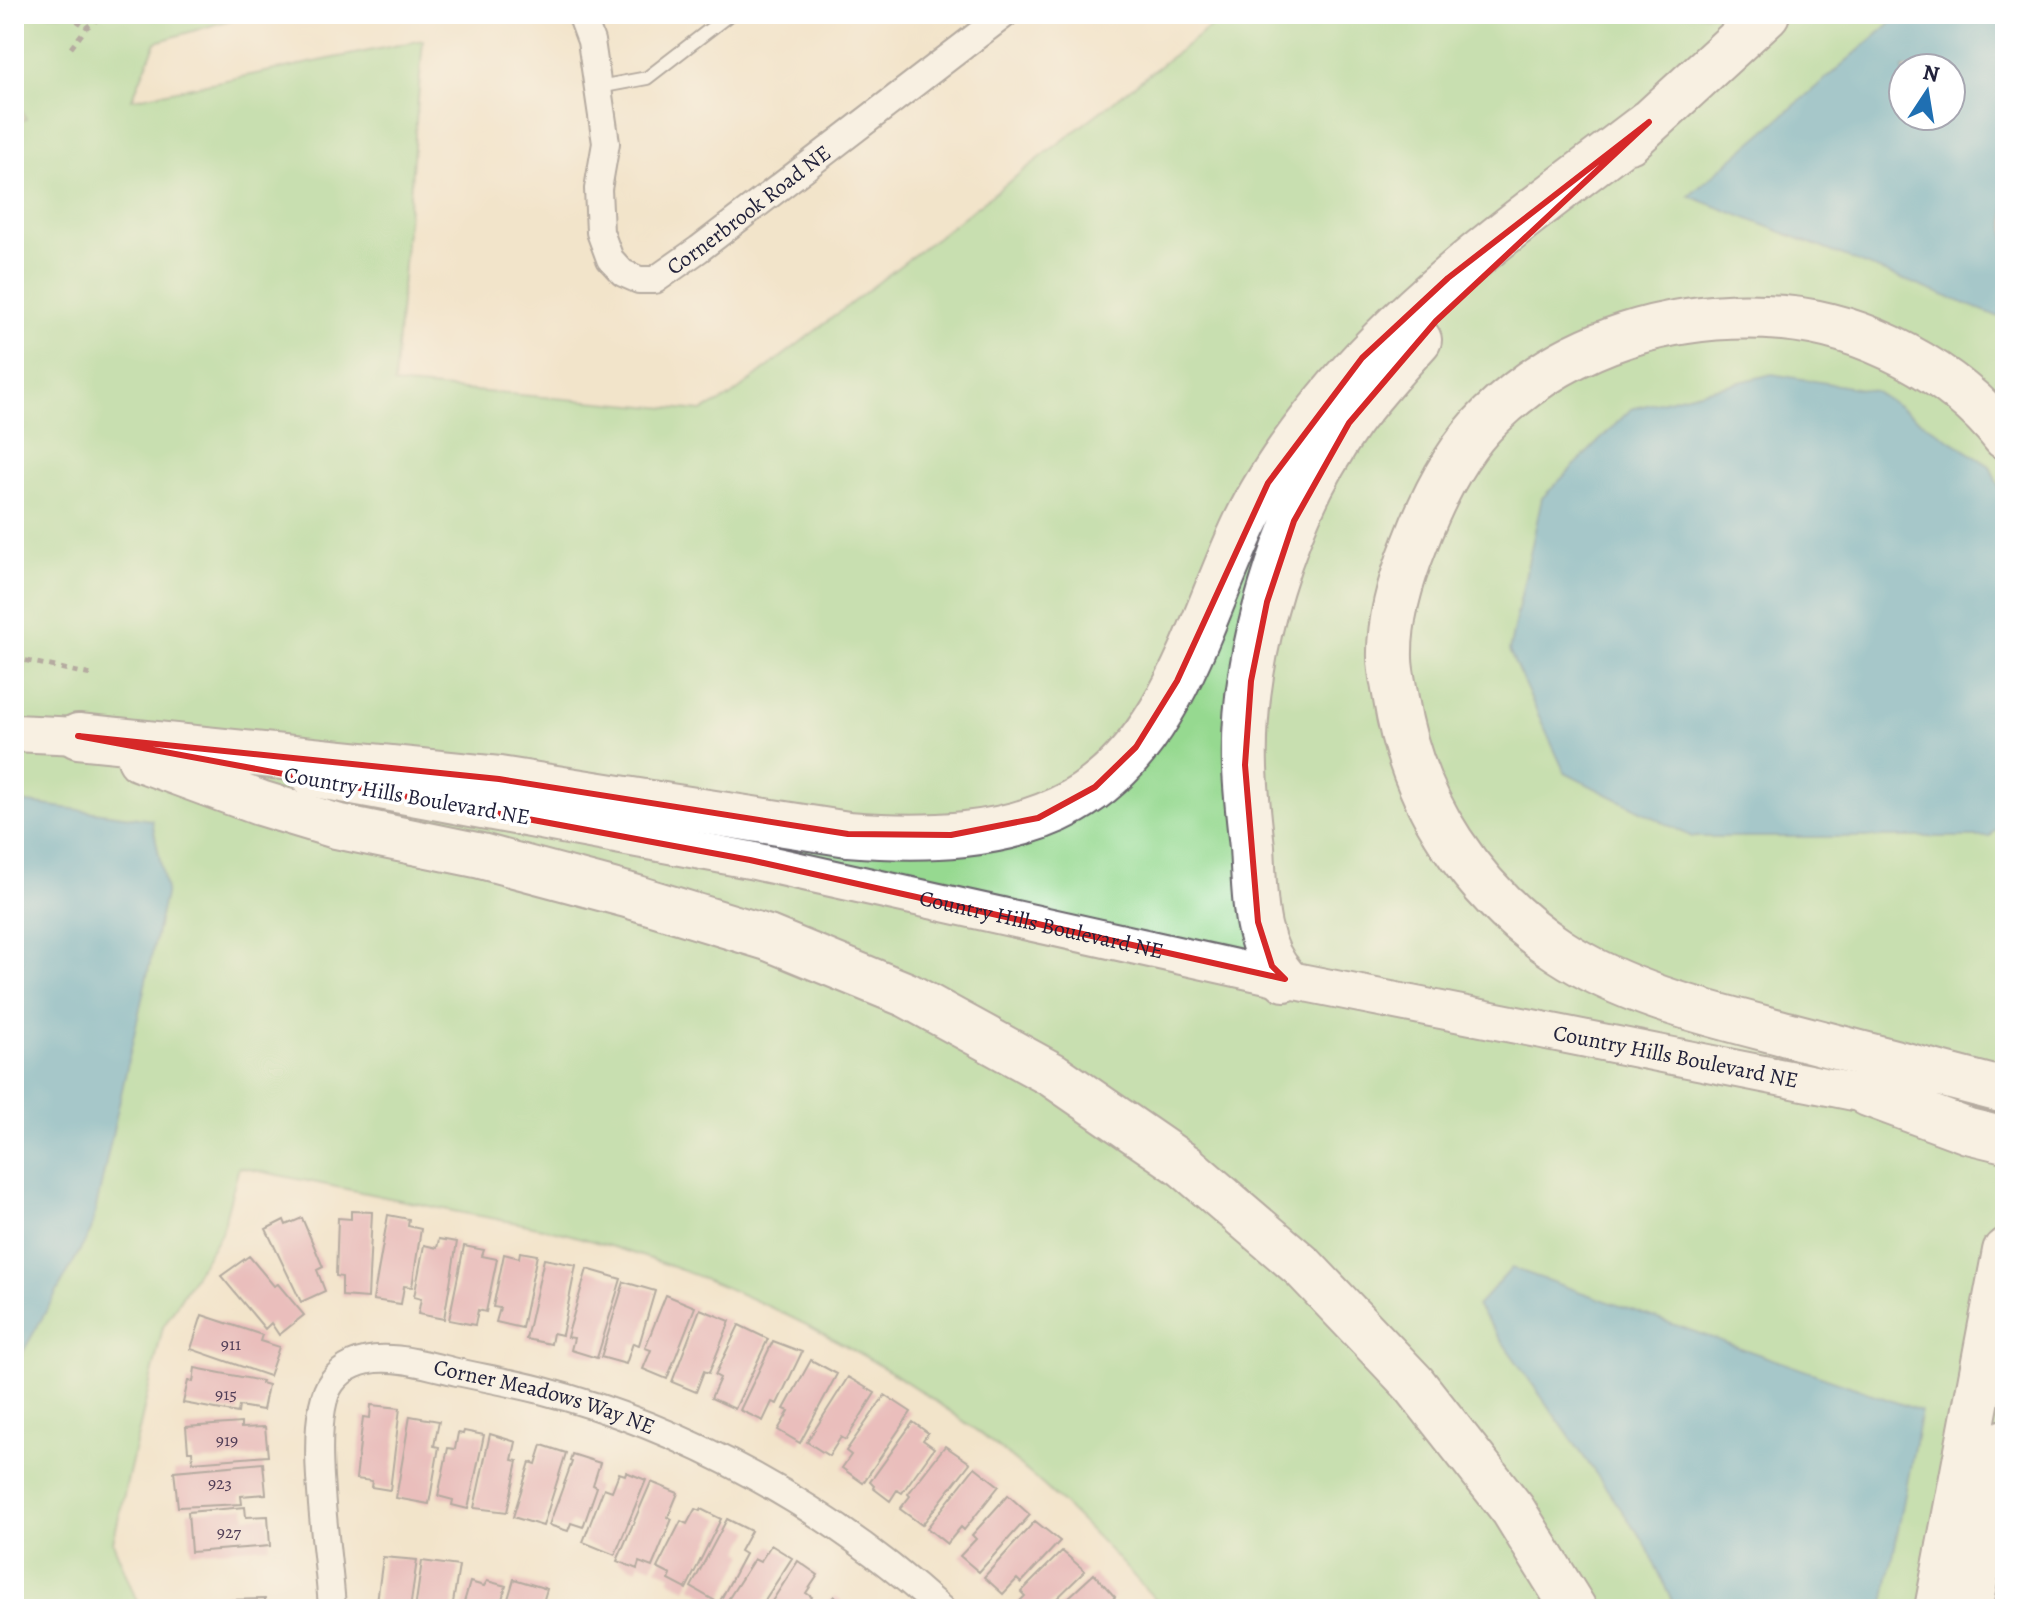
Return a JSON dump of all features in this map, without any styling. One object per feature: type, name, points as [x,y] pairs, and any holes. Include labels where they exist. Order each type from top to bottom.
[{"type":"highway","points":[[1285,979],[1272,966],[1258,922],[1245,765],[1251,681],[1267,602],[1294,521],[1317,474],[1349,423],[1436,321],[1767,14]]},
{"type":"highway","points":[[78,736],[499,779],[848,834],[896,838],[951,835],[1000,828],[1038,818],[1095,787],[1136,747],[1177,681],[1247,521],[1268,483],[1295,441],[1362,358],[1448,278],[1649,122]]},
{"type":"highway","points":[[1987,1114],[1691,1009],[1615,979],[1560,951],[1509,910],[1468,868],[1440,826],[1418,781],[1401,732],[1390,657],[1400,583],[1422,524],[1451,466],[1490,417],[1543,374],[1604,340],[1673,322],[1744,314],[1816,321],[1883,342],[1944,378],[2005,437]]},
{"type":"highway","points":[[78,736],[260,803],[336,826],[481,856],[627,895],[768,938],[907,995],[1053,1075],[1185,1166],[1303,1267],[1414,1384],[1513,1510],[1574,1609]]},
{"type":"highway","points":[[1868,1094],[1987,1114]]},
{"type":"highway","points":[[1937,1609],[2005,1251]]},
{"type":"highway","points":[[1969,1609],[2005,1442]]},
{"type":"main road","name":"Country Hills Boulevard NE","points":[[14,714],[78,736]]},
{"type":"main road","name":"Country Hills Boulevard NE","points":[[14,733],[78,736],[750,860],[1285,979],[1868,1094]]},
{"type":"street","name":"Cornerbrook Road NE","points":[[581,14],[591,41],[606,143],[598,189],[600,232],[610,259],[623,273],[639,280],[655,280],[699,249],[1005,14]]},
{"type":"street","name":"Corner Meadows Way NE","points":[[332,1609],[319,1448],[322,1399],[333,1380],[354,1364],[377,1359],[406,1361],[541,1390],[612,1412],[698,1448],[777,1490],[856,1540],[941,1609]]},
{"type":"lane","points":[[599,87],[647,78],[730,14]]},
{"type":"path","points":[[67,14],[87,27]]},
{"type":"path","points":[[71,48],[87,27],[105,14]]},
{"type":"path","points":[[14,658],[96,676]]},
{"type":"highlighted area","points":[[1649,122],[1436,321],[1349,423],[1294,521],[1267,602],[1251,681],[1245,765],[1258,922],[1272,966],[1285,979],[750,860],[78,736],[499,779],[848,834],[951,835],[1038,818],[1095,787],[1136,747],[1177,681],[1268,483],[1362,358],[1448,278]]},
{"type":"green space","points":[[14,14],[250,14],[156,42],[132,99],[423,40],[394,384],[702,411],[728,398],[1227,14],[2005,14],[2005,1609],[1164,1609],[1064,1505],[978,1431],[870,1359],[813,1328],[694,1275],[571,1235],[239,1167],[221,1233],[163,1327],[113,1542],[140,1609],[14,1609],[14,122],[26,119],[14,95]]},
{"type":"water","points":[[1901,14],[2005,14],[2005,323],[2002,318],[1689,196]]},
{"type":"water","points":[[1772,374],[1874,391],[1990,466],[2005,502],[2005,817],[1990,837],[1692,837],[1565,773],[1509,651],[1542,498],[1631,409]]},
{"type":"water","points":[[14,801],[152,820],[166,890],[91,1231],[14,1368]]},
{"type":"water","points":[[1512,1268],[1921,1411],[1883,1609],[1676,1609],[1645,1543],[1477,1306]]},
{"type":"building","points":[[351,1211],[372,1212],[368,1298],[342,1296],[342,1277],[336,1276],[338,1218],[351,1219]]},
{"type":"building","points":[[388,1215],[409,1219],[408,1226],[421,1229],[412,1287],[404,1286],[401,1304],[373,1300]]},
{"type":"building","points":[[302,1218],[323,1267],[317,1270],[325,1291],[301,1302],[266,1229],[284,1220],[286,1225]]},
{"type":"building","points":[[439,1239],[457,1242],[444,1319],[418,1314],[421,1299],[414,1297],[424,1245],[437,1248]]},
{"type":"building","points":[[464,1246],[484,1250],[482,1256],[497,1259],[486,1312],[478,1310],[475,1325],[449,1320]]},
{"type":"building","points":[[520,1252],[537,1255],[522,1328],[496,1322],[500,1308],[493,1307],[504,1254],[519,1258]]},
{"type":"building","points":[[249,1256],[304,1315],[279,1335],[271,1323],[265,1329],[221,1276]]},
{"type":"building","points":[[544,1259],[576,1265],[562,1335],[553,1333],[551,1344],[526,1339]]},
{"type":"building","points":[[587,1269],[621,1279],[597,1358],[571,1350],[574,1338],[567,1337]]},
{"type":"building","points":[[624,1282],[655,1291],[639,1345],[633,1343],[626,1364],[601,1357]]},
{"type":"building","points":[[666,1295],[695,1307],[667,1379],[643,1369],[651,1350],[645,1348]]},
{"type":"building","points":[[700,1309],[730,1321],[709,1373],[704,1371],[696,1392],[672,1382]]},
{"type":"building","points":[[202,1315],[262,1335],[260,1341],[279,1347],[269,1376],[191,1349]]},
{"type":"building","points":[[739,1325],[768,1339],[735,1409],[711,1398],[720,1378],[715,1375]]},
{"type":"building","points":[[773,1341],[802,1352],[777,1404],[772,1402],[763,1421],[740,1410]]},
{"type":"building","points":[[811,1360],[837,1374],[800,1443],[778,1430],[789,1411],[784,1409]]},
{"type":"building","points":[[195,1368],[262,1381],[268,1385],[263,1410],[239,1406],[238,1413],[183,1403],[188,1381],[193,1382]]},
{"type":"building","points":[[848,1377],[875,1393],[846,1440],[841,1437],[829,1456],[807,1442]]},
{"type":"building","points":[[885,1395],[911,1412],[863,1483],[842,1468],[851,1455],[846,1451]]},
{"type":"building","points":[[371,1405],[400,1408],[390,1490],[371,1487],[372,1481],[356,1479],[363,1417],[370,1418]]},
{"type":"building","points":[[410,1416],[439,1421],[434,1446],[439,1447],[429,1504],[396,1498]]},
{"type":"building","points":[[913,1422],[928,1433],[923,1440],[934,1448],[902,1493],[897,1490],[890,1501],[870,1482]]},
{"type":"building","points":[[241,1423],[241,1428],[265,1427],[268,1456],[193,1462],[192,1451],[188,1451],[186,1427]]},
{"type":"building","points":[[464,1431],[484,1435],[468,1509],[452,1505],[453,1500],[438,1496],[448,1448],[455,1449],[458,1433],[463,1434]]},
{"type":"building","points":[[490,1434],[516,1442],[512,1460],[518,1461],[507,1512],[474,1508]]},
{"type":"building","points":[[542,1445],[566,1453],[543,1526],[513,1517],[530,1462],[536,1464]]},
{"type":"building","points":[[945,1446],[970,1463],[922,1525],[900,1509]]},
{"type":"building","points":[[572,1454],[600,1463],[593,1485],[597,1487],[583,1527],[571,1523],[568,1531],[549,1525],[572,1462]]},
{"type":"building","points":[[263,1463],[266,1494],[241,1496],[242,1504],[178,1507],[174,1471]]},
{"type":"building","points":[[975,1467],[999,1486],[964,1530],[961,1527],[947,1544],[927,1528]]},
{"type":"building","points":[[626,1472],[646,1480],[615,1555],[583,1542],[604,1488],[612,1491],[619,1473],[625,1475]]},
{"type":"building","points":[[651,1482],[678,1493],[668,1517],[672,1519],[652,1567],[639,1562],[637,1569],[617,1561]]},
{"type":"building","points":[[1008,1495],[1030,1515],[979,1572],[960,1556],[976,1539],[972,1535]]},
{"type":"building","points":[[245,1507],[246,1517],[268,1516],[270,1546],[191,1552],[188,1512]]},
{"type":"building","points":[[695,1509],[721,1519],[686,1589],[669,1580],[671,1575],[657,1568],[681,1521],[687,1524]]},
{"type":"building","points":[[727,1519],[751,1531],[740,1551],[745,1554],[719,1603],[691,1587]]},
{"type":"building","points":[[1035,1521],[1060,1541],[1021,1583],[1017,1579],[1003,1594],[984,1577]]},
{"type":"building","points":[[771,1545],[792,1558],[759,1609],[729,1609],[724,1606],[754,1559],[760,1562]]},
{"type":"building","points":[[1062,1551],[1085,1571],[1046,1609],[1014,1607],[1025,1596],[1021,1592]]},
{"type":"building","points":[[383,1557],[417,1560],[410,1609],[376,1609]]},
{"type":"building","points":[[422,1561],[459,1566],[452,1609],[415,1609]]},
{"type":"building","points":[[798,1561],[818,1575],[806,1593],[812,1597],[804,1609],[767,1609]]},
{"type":"building","points":[[1094,1574],[1115,1597],[1103,1609],[1056,1609]]},
{"type":"building","points":[[514,1579],[547,1589],[541,1609],[505,1609]]},
{"type":"building","points":[[487,1581],[506,1586],[499,1609],[462,1609],[470,1582],[484,1586]]},
{"type":"building","points":[[834,1596],[852,1609],[816,1609],[821,1603],[826,1606]]},
{"type":"building","points":[[265,1599],[266,1609],[188,1609],[187,1601]]}]
